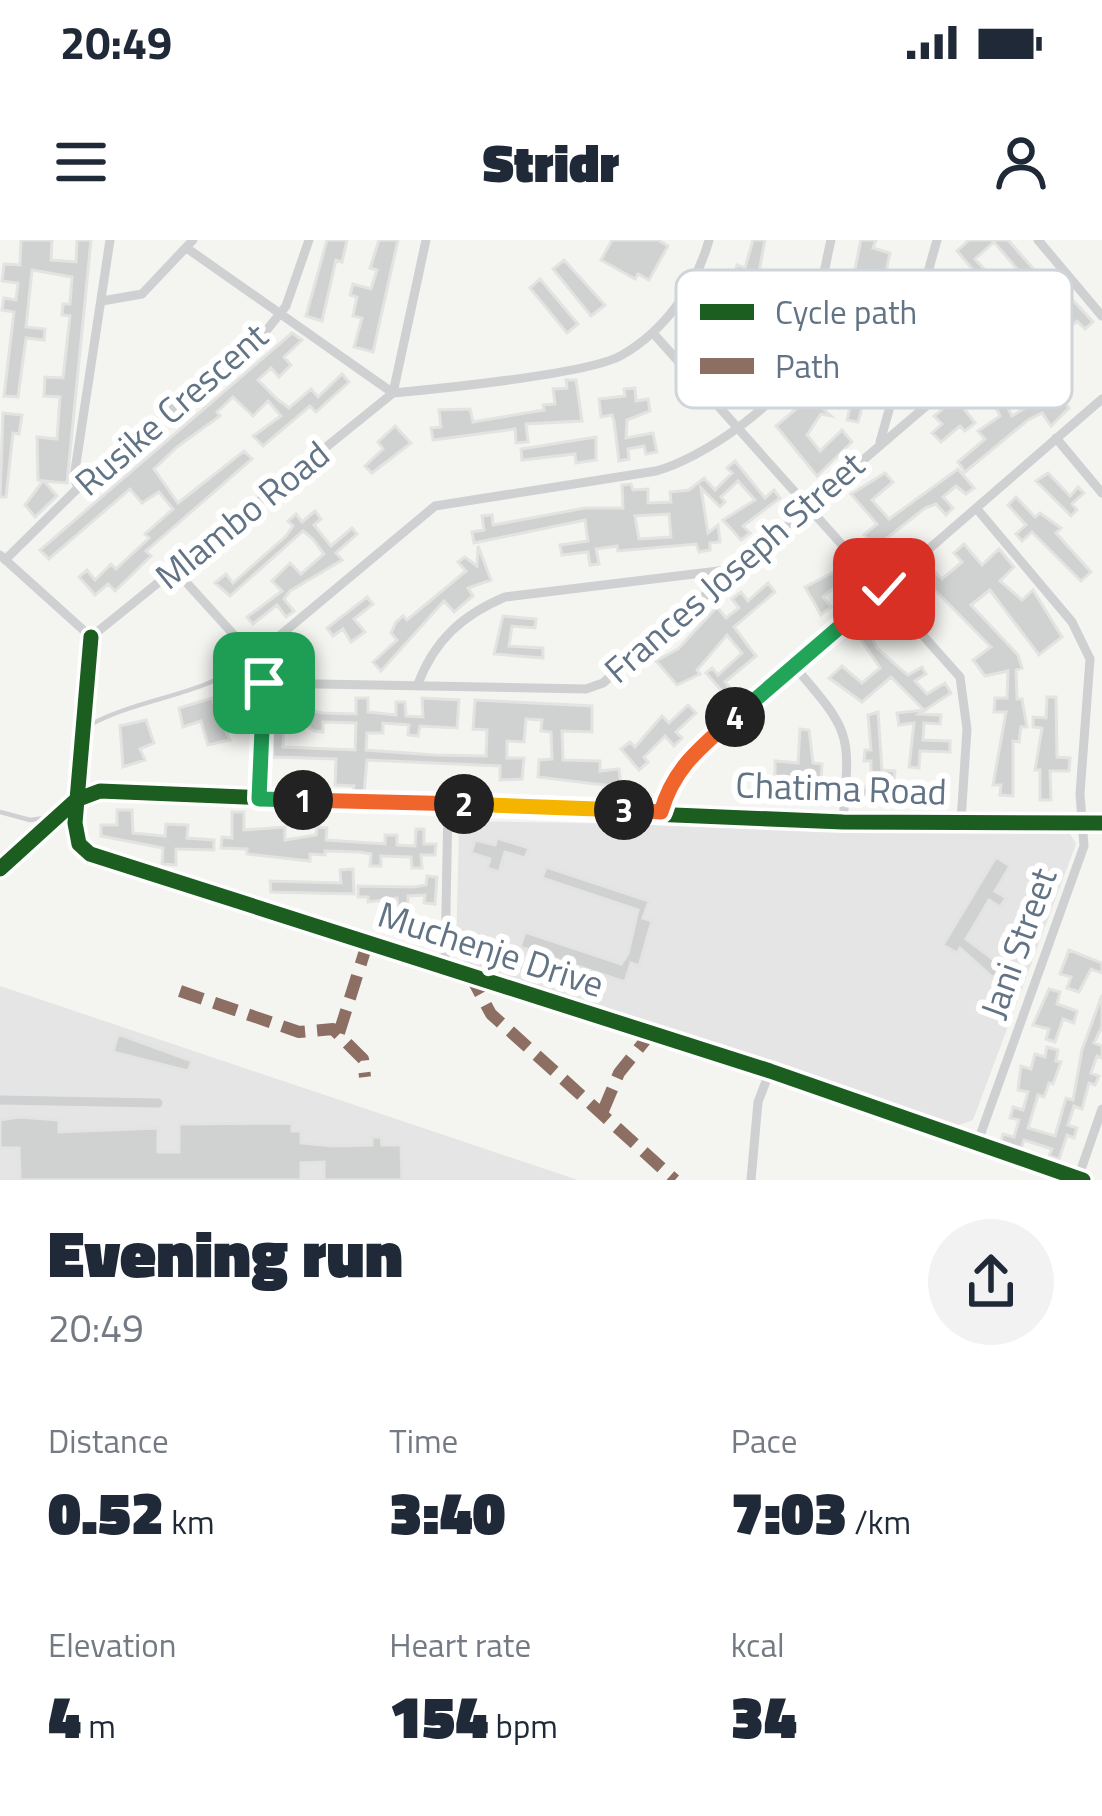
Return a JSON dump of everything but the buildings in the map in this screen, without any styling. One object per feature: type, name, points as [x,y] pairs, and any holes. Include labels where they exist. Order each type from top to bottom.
[{"type":"street","points":[[78,488],[74,477],[110,240]]},
{"type":"street","name":"Rusike Crescent","points":[[2,558],[280,313],[309,240]]},
{"type":"street","points":[[393,393],[426,240]]},
{"type":"street","points":[[695,270],[709,240]]},
{"type":"street","points":[[823,270],[831,240]]},
{"type":"street","points":[[929,270],[937,240]]},
{"type":"street","points":[[1038,240],[1063,270]]},
{"type":"street","points":[[102,301],[142,294],[191,245],[393,393],[617,358],[653,333],[676,308]]},
{"type":"street","points":[[1072,281],[1102,316]]},
{"type":"street","points":[[653,333],[676,358]]},
{"type":"street","name":"Mlambo Road","points":[[91,637],[393,393]]},
{"type":"street","points":[[661,812],[672,777],[683,762],[1102,399]]},
{"type":"street","points":[[721,408],[960,677],[967,729],[961,821]]},
{"type":"street","points":[[254,657],[435,506],[685,464],[759,408]]},
{"type":"street","points":[[880,442],[890,408]]},
{"type":"street","name":"Frances Joseph Street","points":[[264,683],[586,689],[603,683],[921,408]]},
{"type":"street","points":[[1056,438],[1102,493]]},
{"type":"street","name":"Jani Street","points":[[977,509],[1072,622],[1090,659],[1084,846],[977,1144]]},
{"type":"street","points":[[2,558],[91,637]]},
{"type":"street","points":[[418,684],[442,637],[482,606],[505,597],[738,569]]},
{"type":"street","points":[[175,570],[254,657],[264,683],[259,799]]},
{"type":"street","name":"Muchenje Drive","points":[[91,637],[76,800],[79,844],[107,862],[770,1070],[1080,1179]]},
{"type":"street","points":[[794,666],[842,721],[850,741],[843,821]]},
{"type":"street","name":"Chatima Road","points":[[76,800],[100,790],[843,821],[1102,824]]},
{"type":"street","points":[[0,869],[76,800]]},
{"type":"street","points":[[445,965],[448,803]]},
{"type":"street","points":[[751,1180],[758,1102],[770,1070]]},
{"type":"street","points":[[0,1100],[158,1103]]},
{"type":"street","points":[[1080,1179],[1102,1109]]},
{"type":"lane","points":[[86,727],[123,706],[158,704],[214,684],[254,657]]},
{"type":"lane","points":[[0,812],[30,820],[60,816]]},
{"type":"shaded area","points":[[470,821],[1069,832],[1076,844],[973,1120],[956,1126],[464,962],[456,950],[459,831]]},
{"type":"shaded area","points":[[0,986],[578,1180],[0,1180]]},
{"type":"marked path","points":[[339,1033],[368,941]]},
{"type":"marked path","points":[[469,973],[491,1014],[675,1180]]},
{"type":"marked path","points":[[180,991],[299,1032],[333,1029],[363,1059],[365,1077]]},
{"type":"marked path","points":[[603,1111],[619,1073],[652,1032]]},
{"type":"cycle path","points":[[91,637],[75,823],[79,844],[90,854],[770,1071],[1083,1180]]},
{"type":"cycle path","points":[[0,869],[76,800],[100,791],[843,822],[1102,823]]},
{"type":"route","points":[[264,683],[259,799],[661,812],[672,777],[683,762],[884,589]]}]
